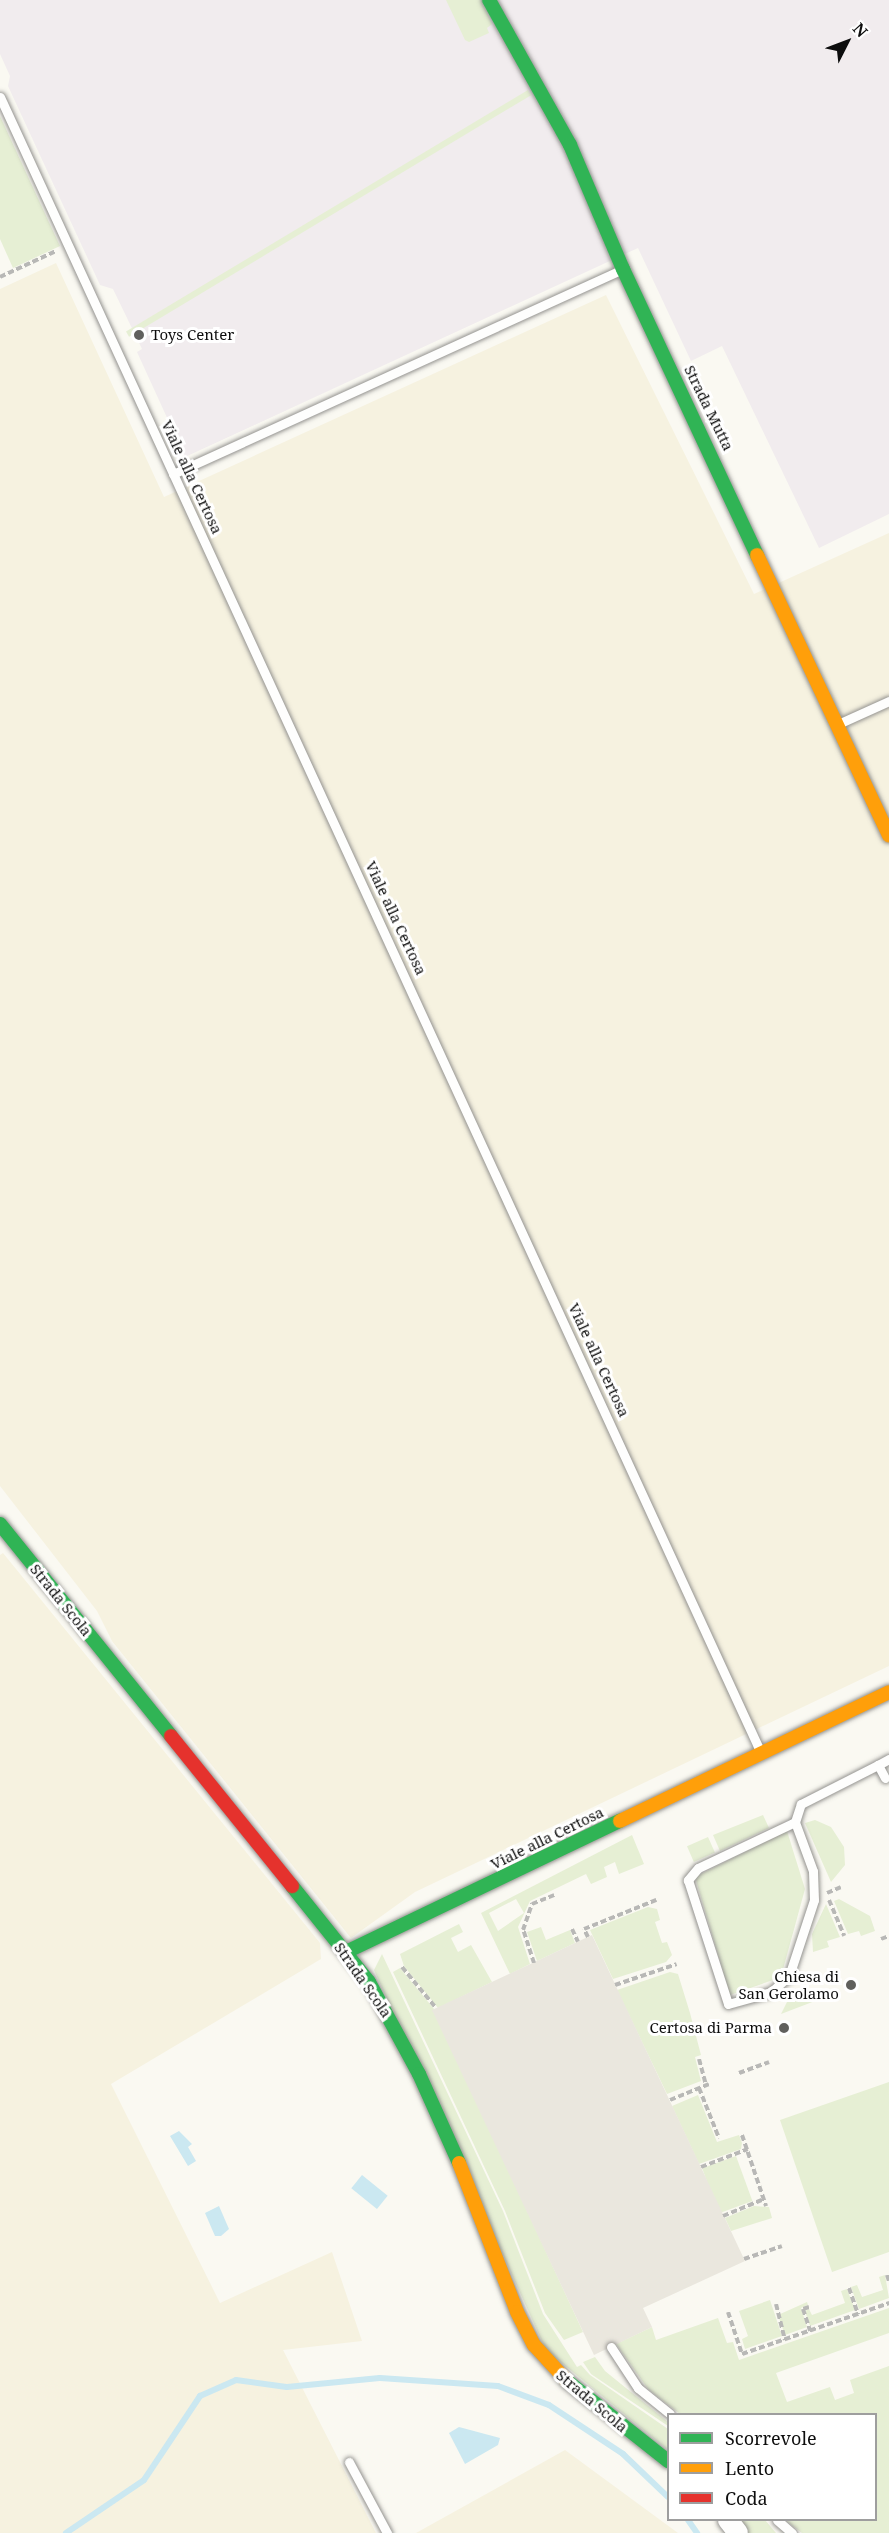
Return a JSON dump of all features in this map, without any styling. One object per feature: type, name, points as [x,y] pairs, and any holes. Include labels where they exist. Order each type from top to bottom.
[{"type":"street","name":"Strada Mutta","points":[[489,0],[570,145],[623,269],[736,502],[836,725],[884,814],[889,836]]},
{"type":"street","name":"Strada Scola","points":[[0,1524],[346,1952],[385,2007],[410,2055],[470,2189],[517,2312],[534,2345],[579,2394],[667,2460]]},
{"type":"street","name":"Viale alla Certosa","points":[[346,1952],[889,1692]]},
{"type":"street","points":[[729,2521],[738,2533]]},
{"type":"lane","name":"Viale alla Certosa","points":[[0,97],[761,1753]]},
{"type":"lane","points":[[173,474],[623,269]]},
{"type":"lane","points":[[836,725],[889,701]]},
{"type":"lane","points":[[795,1822],[811,1862],[815,1890],[813,1908],[786,1982],[771,1992],[728,2004],[688,1881],[698,1868],[795,1822],[805,1800],[889,1759]]},
{"type":"lane","points":[[878,1765],[885,1778]]},
{"type":"lane","points":[[611,2346],[638,2388],[668,2413]]},
{"type":"lane","points":[[349,2462],[387,2533]]},
{"type":"lane","points":[[778,2521],[792,2533]]},
{"type":"path","points":[[0,277],[68,245]]},
{"type":"path","points":[[815,1890],[826,1893],[841,1887]]},
{"type":"path","points":[[826,1893],[844,1936]]},
{"type":"path","points":[[534,1963],[523,1930],[532,1904],[554,1895]]},
{"type":"path","points":[[588,1937],[584,1929],[656,1900]]},
{"type":"path","points":[[572,1929],[578,1942]]},
{"type":"path","points":[[880,1939],[889,1936]]},
{"type":"path","points":[[615,1984],[677,1964]]},
{"type":"path","points":[[402,1968],[436,2008]]},
{"type":"path","points":[[670,2100],[708,2085],[699,2059]]},
{"type":"path","points":[[739,2073],[769,2062]]},
{"type":"path","points":[[699,2088],[719,2138]]},
{"type":"path","points":[[742,2135],[766,2206]]},
{"type":"path","points":[[700,2167],[748,2149]]},
{"type":"path","points":[[723,2216],[764,2198]]},
{"type":"path","points":[[744,2259],[782,2246]]},
{"type":"path","points":[[887,2275],[889,2281]]},
{"type":"path","points":[[849,2288],[858,2314]]},
{"type":"path","points":[[728,2312],[742,2354],[889,2303]]},
{"type":"path","points":[[776,2304],[785,2340]]},
{"type":"path","points":[[809,2307],[803,2309],[810,2331]]},
{"type":"shaded area","points":[[0,0],[889,0],[889,514],[819,548],[722,346],[691,361],[638,248],[185,457],[137,352],[142,349],[113,289],[100,285],[8,86],[10,76],[0,54]]},
{"type":"shaded area","points":[[56,263],[164,497],[606,295],[754,594],[889,533],[889,1666],[415,1892],[351,1938],[112,1641],[97,1611],[0,1486],[0,289]]},
{"type":"shaded area","points":[[3,1553],[320,1943],[321,1959],[111,2084],[220,2303],[332,2252],[362,2341],[283,2350],[376,2533],[0,2533],[0,1555]]},
{"type":"shaded area","points":[[592,1935],[745,2261],[643,2308],[652,2327],[594,2355],[432,2010]]},
{"type":"shaded area","points":[[565,2450],[678,2533],[416,2533]]},
{"type":"green space","points":[[446,0],[481,0],[492,24],[487,28],[489,33],[469,42],[465,40]]},
{"type":"green space","points":[[528,90],[531,95],[129,337],[126,332]]},
{"type":"green space","points":[[0,116],[60,246],[13,268],[0,239]]},
{"type":"green space","points":[[763,1815],[769,1828],[720,1851],[713,1835]]},
{"type":"green space","points":[[815,1820],[831,1827],[844,1847],[845,1865],[831,1882],[805,1823]]},
{"type":"green space","points":[[787,1831],[805,1889],[782,1973],[773,1980],[730,1995],[695,1877]]},
{"type":"green space","points":[[632,1835],[644,1864],[619,1874],[615,1862],[604,1867],[607,1877],[591,1884],[586,1874],[530,1901],[518,1927],[530,1964],[510,1974],[481,1913]],"holes":[[[516,1899],[524,1913],[498,1931],[489,1913]]]},
{"type":"green space","points":[[708,1837],[715,1853],[694,1862],[687,1846]]},
{"type":"green space","points":[[839,1899],[870,1916],[875,1931],[861,1936],[859,1931],[848,1934],[834,1901]]},
{"type":"green space","points":[[826,1904],[840,1937],[827,1941],[829,1947],[813,1952],[812,1934]]},
{"type":"green space","points":[[648,1907],[657,1909],[660,1920],[655,1922],[662,1943],[667,1942],[672,1955],[666,1962],[613,1979],[590,1930]]},
{"type":"green space","points":[[459,1924],[463,1932],[451,1938],[458,1952],[471,1945],[492,1982],[438,2008],[404,1966],[400,1954]]},
{"type":"green space","points":[[541,1927],[546,1940],[570,1930],[575,1943],[537,1961],[527,1932]]},
{"type":"green space","points":[[382,1954],[503,2211],[543,2314],[577,2367],[581,2365],[590,2375],[667,2428],[667,2449],[546,2350],[374,1970]]},
{"type":"green space","points":[[400,1968],[434,2009],[583,2332],[564,2340],[545,2313],[505,2211],[393,1972]]},
{"type":"green space","points":[[670,1972],[678,1974],[690,2013],[701,2055],[695,2057],[701,2081],[667,2094],[617,1990]]},
{"type":"green space","points":[[812,1992],[815,2001],[781,2014],[787,2002]]},
{"type":"green space","points":[[889,2082],[889,2252],[832,2272],[780,2120]]},
{"type":"green space","points":[[698,2095],[717,2142],[739,2135],[742,2143],[741,2149],[699,2164],[672,2106]]},
{"type":"green space","points":[[736,2156],[752,2201],[719,2213],[702,2168]]},
{"type":"green space","points":[[754,2206],[769,2207],[772,2218],[731,2231],[725,2218]]},
{"type":"green space","points":[[885,2275],[889,2298],[859,2309],[851,2287],[857,2285],[862,2297],[883,2290],[879,2277]]},
{"type":"green space","points":[[847,2289],[855,2310],[810,2326],[805,2311],[809,2309],[812,2315],[845,2303],[841,2291]]},
{"type":"green space","points":[[770,2300],[782,2336],[745,2349],[742,2339],[748,2336],[739,2311]]},
{"type":"green space","points":[[807,2302],[808,2305],[801,2308],[807,2327],[785,2335],[778,2315]]},
{"type":"green space","points":[[889,2308],[889,2333],[776,2373],[787,2402],[830,2387],[835,2400],[854,2393],[850,2380],[889,2366],[889,2533],[802,2533],[786,2521],[877,2521],[877,2413],[679,2413],[648,2389],[616,2344],[652,2327],[656,2340],[718,2318],[727,2343],[733,2342],[739,2360]]},
{"type":"green space","points":[[595,2357],[605,2371],[667,2421],[667,2425],[591,2374],[583,2362]]},
{"type":"green space","points":[[740,2521],[766,2521],[776,2533],[748,2533]]},
{"type":"water","points":[[179,2131],[192,2144],[188,2147],[196,2161],[188,2166],[170,2136]]},
{"type":"water","points":[[362,2175],[388,2196],[377,2209],[351,2188]]},
{"type":"water","points":[[219,2206],[229,2229],[221,2236],[215,2236],[205,2213]]},
{"type":"water","points":[[459,2427],[500,2438],[498,2445],[465,2464],[449,2433]]},
{"type":"waterway","points":[[66,2533],[144,2480],[200,2396],[236,2380],[287,2387],[380,2378],[498,2386],[549,2405],[623,2454],[667,2496]]},
{"type":"waterway","points":[[689,2521],[697,2533]]},
{"type":"traffic: fast","points":[[489,0],[570,145],[623,269],[757,555]]},
{"type":"traffic: fast","points":[[0,1524],[171,1736]]},
{"type":"traffic: fast","points":[[346,1952],[620,1821]]},
{"type":"traffic: fast","points":[[292,1886],[369,1982],[419,2074],[459,2163]]},
{"type":"traffic: fast","points":[[567,2381],[667,2460]]},
{"type":"traffic: slow","points":[[757,555],[889,836]]},
{"type":"traffic: slow","points":[[620,1821],[889,1692]]},
{"type":"traffic: slow","points":[[459,2163],[517,2312],[534,2345],[567,2381]]},
{"type":"traffic: jam","points":[[171,1736],[292,1886]]},
{"type":"place","name":"Toys Center","points":[[139,335]]},
{"type":"place","name":"Chiesa di San Gerolamo","points":[[851,1985]]},
{"type":"place","name":"Certosa di Parma","points":[[784,2028]]}]
